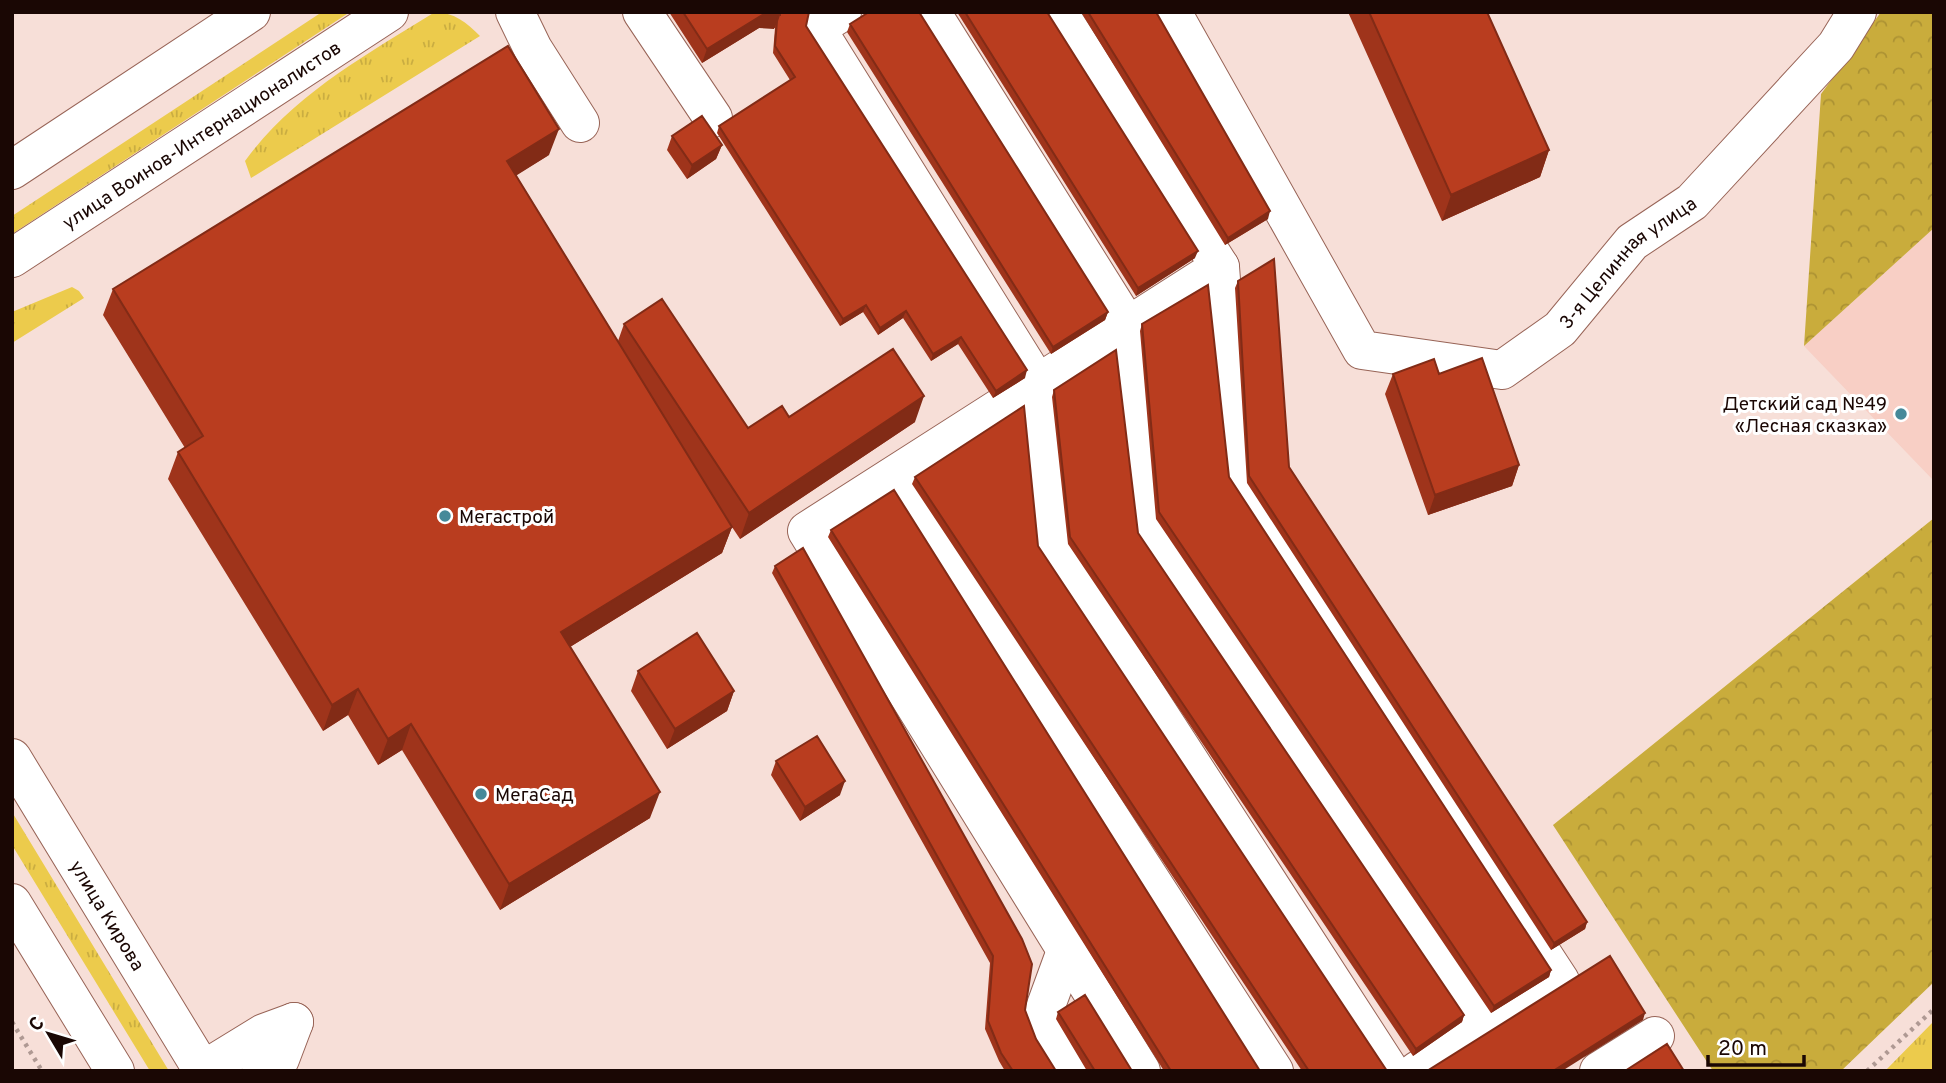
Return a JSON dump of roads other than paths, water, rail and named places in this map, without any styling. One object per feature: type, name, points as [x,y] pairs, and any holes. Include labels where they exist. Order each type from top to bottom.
[{"type":"street","points":[[12,170],[251,12]]},
{"type":"street","name":"улица Воинов-Интернационалистов","points":[[12,258],[389,12]]},
{"type":"street","points":[[515,12],[533,48],[580,123]]},
{"type":"street","points":[[642,12],[713,118]]},
{"type":"street","points":[[842,12],[817,28],[1038,384],[1054,552],[1390,1071]]},
{"type":"street","points":[[931,12],[1128,326],[1147,531],[1485,1028]]},
{"type":"street","points":[[1058,12],[1220,267],[1237,487],[1560,981],[1416,1071]]},
{"type":"street","name":"3-я Целинная улица","points":[[1171,12],[1362,350],[1502,370],[1560,329],[1632,242],[1692,202],[1836,46],[1857,12]]},
{"type":"street","points":[[1141,1071],[807,531],[1220,267]]},
{"type":"street","points":[[891,478],[1274,1071]]},
{"type":"street","name":"улица Кирова","points":[[12,758],[202,1071]]},
{"type":"street","points":[[12,903],[115,1071]]},
{"type":"street","points":[[1066,951],[1040,1022],[1071,1071]]},
{"type":"street","points":[[202,1071],[264,1033],[294,1022],[280,1059],[261,1071]]},
{"type":"street","points":[[1599,1071],[1656,1036]]},
{"type":"place","name":"Детский сад №49 «Лесная сказка»","points":[[1901,414]]},
{"type":"place","name":"Мегастрой","points":[[445,516]]},
{"type":"place","name":"МегаСад","points":[[481,794]]}]
